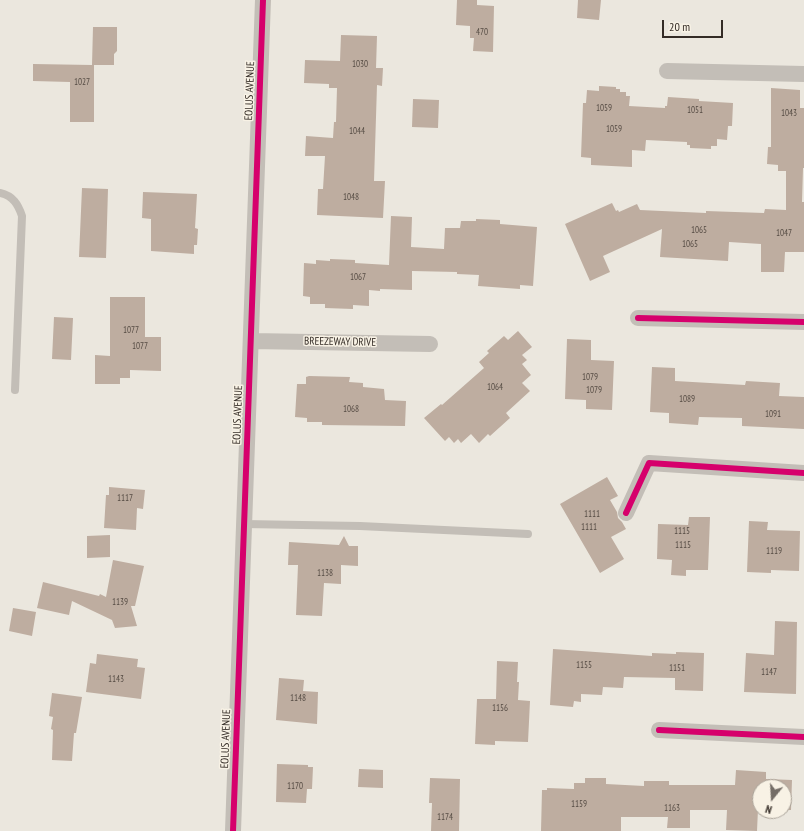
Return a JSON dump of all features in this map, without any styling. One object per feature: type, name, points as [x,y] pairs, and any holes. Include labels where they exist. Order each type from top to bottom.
[{"type":"street","name":"EOLUS AVENUE","points":[[233,831],[263,0]]},
{"type":"street","points":[[667,71],[804,74]]},
{"type":"street","points":[[638,318],[804,322]]},
{"type":"street","name":"BREEZEWAY DRIVE","points":[[250,341],[430,344]]},
{"type":"street","points":[[626,514],[649,463],[804,473]]},
{"type":"street","points":[[659,730],[804,737]]},
{"type":"lane","points":[[0,193],[4,194],[18,204],[22,216],[15,390]]},
{"type":"lane","points":[[244,524],[360,526],[528,534]]},
{"type":"building","points":[[457,0],[477,0],[477,5],[494,6],[493,52],[473,51],[474,38],[470,38],[470,26],[456,25]]},
{"type":"building","points":[[578,0],[601,0],[599,20],[577,18]]},
{"type":"building","points":[[93,27],[117,27],[117,51],[114,54],[114,65],[94,65],[94,122],[70,122],[70,82],[33,81],[33,64],[92,65]]},
{"type":"building","points":[[341,35],[377,36],[376,68],[383,68],[382,86],[377,85],[374,181],[385,181],[383,218],[317,215],[318,189],[323,189],[325,156],[305,156],[306,136],[333,138],[334,122],[336,122],[337,88],[329,88],[329,84],[304,83],[305,60],[340,61]]},
{"type":"building","points":[[599,86],[616,87],[616,89],[620,89],[620,92],[626,92],[626,96],[630,96],[629,106],[665,108],[665,106],[667,106],[668,97],[733,103],[732,126],[728,126],[727,140],[717,139],[717,146],[711,146],[711,149],[690,148],[690,145],[687,145],[687,142],[646,140],[645,151],[632,150],[632,167],[591,165],[591,158],[581,157],[583,103],[586,103],[587,90],[599,91]]},
{"type":"building","points":[[771,88],[800,90],[800,108],[804,108],[804,168],[802,202],[804,202],[804,252],[785,252],[784,272],[761,272],[761,244],[729,242],[728,261],[660,257],[662,229],[603,256],[610,272],[590,281],[565,224],[612,203],[616,211],[618,210],[619,212],[637,204],[640,210],[706,213],[706,211],[764,213],[765,209],[786,210],[786,171],[778,171],[778,165],[767,164],[768,147],[771,147]]},
{"type":"building","points":[[413,99],[439,100],[438,128],[412,127]]},
{"type":"building","points":[[82,188],[108,189],[106,258],[79,257]]},
{"type":"building","points":[[143,192],[197,194],[195,228],[198,229],[197,245],[194,245],[194,254],[151,251],[151,219],[142,218]]},
{"type":"building","points":[[391,216],[412,217],[411,247],[444,249],[445,228],[460,228],[461,221],[476,221],[476,219],[500,220],[500,224],[537,227],[533,286],[520,285],[520,289],[478,286],[479,275],[457,274],[457,272],[412,271],[412,290],[369,290],[369,306],[353,305],[353,309],[325,308],[325,304],[310,304],[310,297],[303,296],[304,263],[316,264],[316,260],[330,261],[330,259],[355,260],[355,263],[389,265]]},
{"type":"building","points":[[110,297],[145,297],[145,337],[161,337],[161,371],[130,370],[130,378],[120,378],[120,384],[95,384],[95,355],[110,356]]},
{"type":"building","points":[[54,317],[73,318],[71,360],[52,359]]},
{"type":"building","points":[[518,331],[532,347],[522,355],[527,360],[522,364],[531,375],[522,383],[530,391],[506,413],[510,418],[490,436],[488,434],[479,443],[471,434],[461,443],[458,439],[454,443],[449,437],[445,441],[424,418],[441,404],[442,405],[484,368],[479,362],[489,353],[487,351],[504,336],[508,340]]},
{"type":"building","points":[[567,339],[591,340],[591,360],[614,361],[612,410],[586,409],[586,400],[565,399]]},
{"type":"building","points":[[652,367],[675,368],[675,381],[745,385],[746,381],[780,383],[779,396],[804,397],[804,429],[742,426],[742,418],[699,417],[698,425],[669,423],[669,413],[650,412]]},
{"type":"building","points":[[306,377],[350,377],[349,382],[363,383],[363,387],[384,389],[385,400],[406,401],[405,426],[322,425],[322,422],[307,422],[307,418],[295,417],[297,384],[306,384]]},
{"type":"building","points":[[607,477],[618,496],[610,500],[617,512],[618,518],[626,529],[611,537],[624,559],[600,573],[560,504]]},
{"type":"building","points":[[109,487],[145,490],[143,509],[137,508],[136,530],[104,528],[106,495],[109,495]]},
{"type":"building","points":[[689,517],[710,517],[708,570],[686,570],[686,576],[671,575],[672,560],[657,559],[658,524],[688,525]]},
{"type":"building","points":[[749,521],[768,522],[767,530],[800,531],[799,571],[771,570],[771,573],[747,572]]},
{"type":"building","points":[[110,535],[110,557],[87,558],[87,536]]},
{"type":"building","points":[[344,536],[349,546],[358,546],[358,566],[341,565],[341,584],[324,583],[322,616],[296,615],[298,565],[288,565],[289,542],[339,545]]},
{"type":"building","points":[[113,560],[144,566],[135,606],[131,606],[137,626],[115,628],[112,620],[72,601],[69,615],[37,608],[43,582],[99,596],[100,594],[106,597]]},
{"type":"building","points":[[13,608],[36,612],[32,636],[9,631]]},
{"type":"building","points":[[775,621],[797,622],[796,694],[744,692],[746,653],[774,655]]},
{"type":"building","points":[[553,649],[652,656],[652,653],[704,653],[703,691],[675,690],[675,678],[624,677],[623,688],[603,687],[602,695],[581,694],[581,702],[574,701],[573,707],[550,705]]},
{"type":"building","points":[[97,654],[138,659],[137,667],[145,668],[141,699],[86,692],[90,663],[96,664]]},
{"type":"building","points":[[497,661],[518,662],[518,700],[530,701],[528,742],[495,741],[495,745],[475,744],[477,699],[496,699]]},
{"type":"building","points":[[279,678],[304,680],[303,691],[318,692],[317,724],[276,720]]},
{"type":"building","points":[[52,693],[82,697],[76,733],[74,733],[72,761],[52,760],[53,730],[51,729],[53,717],[49,716]]},
{"type":"building","points":[[277,764],[308,765],[308,767],[313,767],[312,789],[307,789],[306,803],[276,802]]},
{"type":"building","points":[[359,769],[383,770],[383,788],[358,787]]},
{"type":"building","points":[[736,770],[766,772],[766,779],[752,779],[752,819],[758,819],[757,831],[726,830],[727,810],[690,810],[690,828],[667,828],[668,817],[621,817],[621,831],[541,831],[542,790],[547,790],[547,788],[574,789],[574,783],[585,783],[585,778],[606,778],[606,784],[644,786],[644,781],[669,781],[669,785],[735,785]]},
{"type":"building","points":[[430,778],[460,779],[459,831],[431,831],[432,803],[429,803]]},
{"type":"cycle path","points":[[233,831],[263,0]]},
{"type":"cycle path","points":[[638,318],[804,322]]},
{"type":"cycle path","points":[[626,513],[649,463],[804,473]]},
{"type":"cycle path","points":[[659,730],[804,737]]}]
